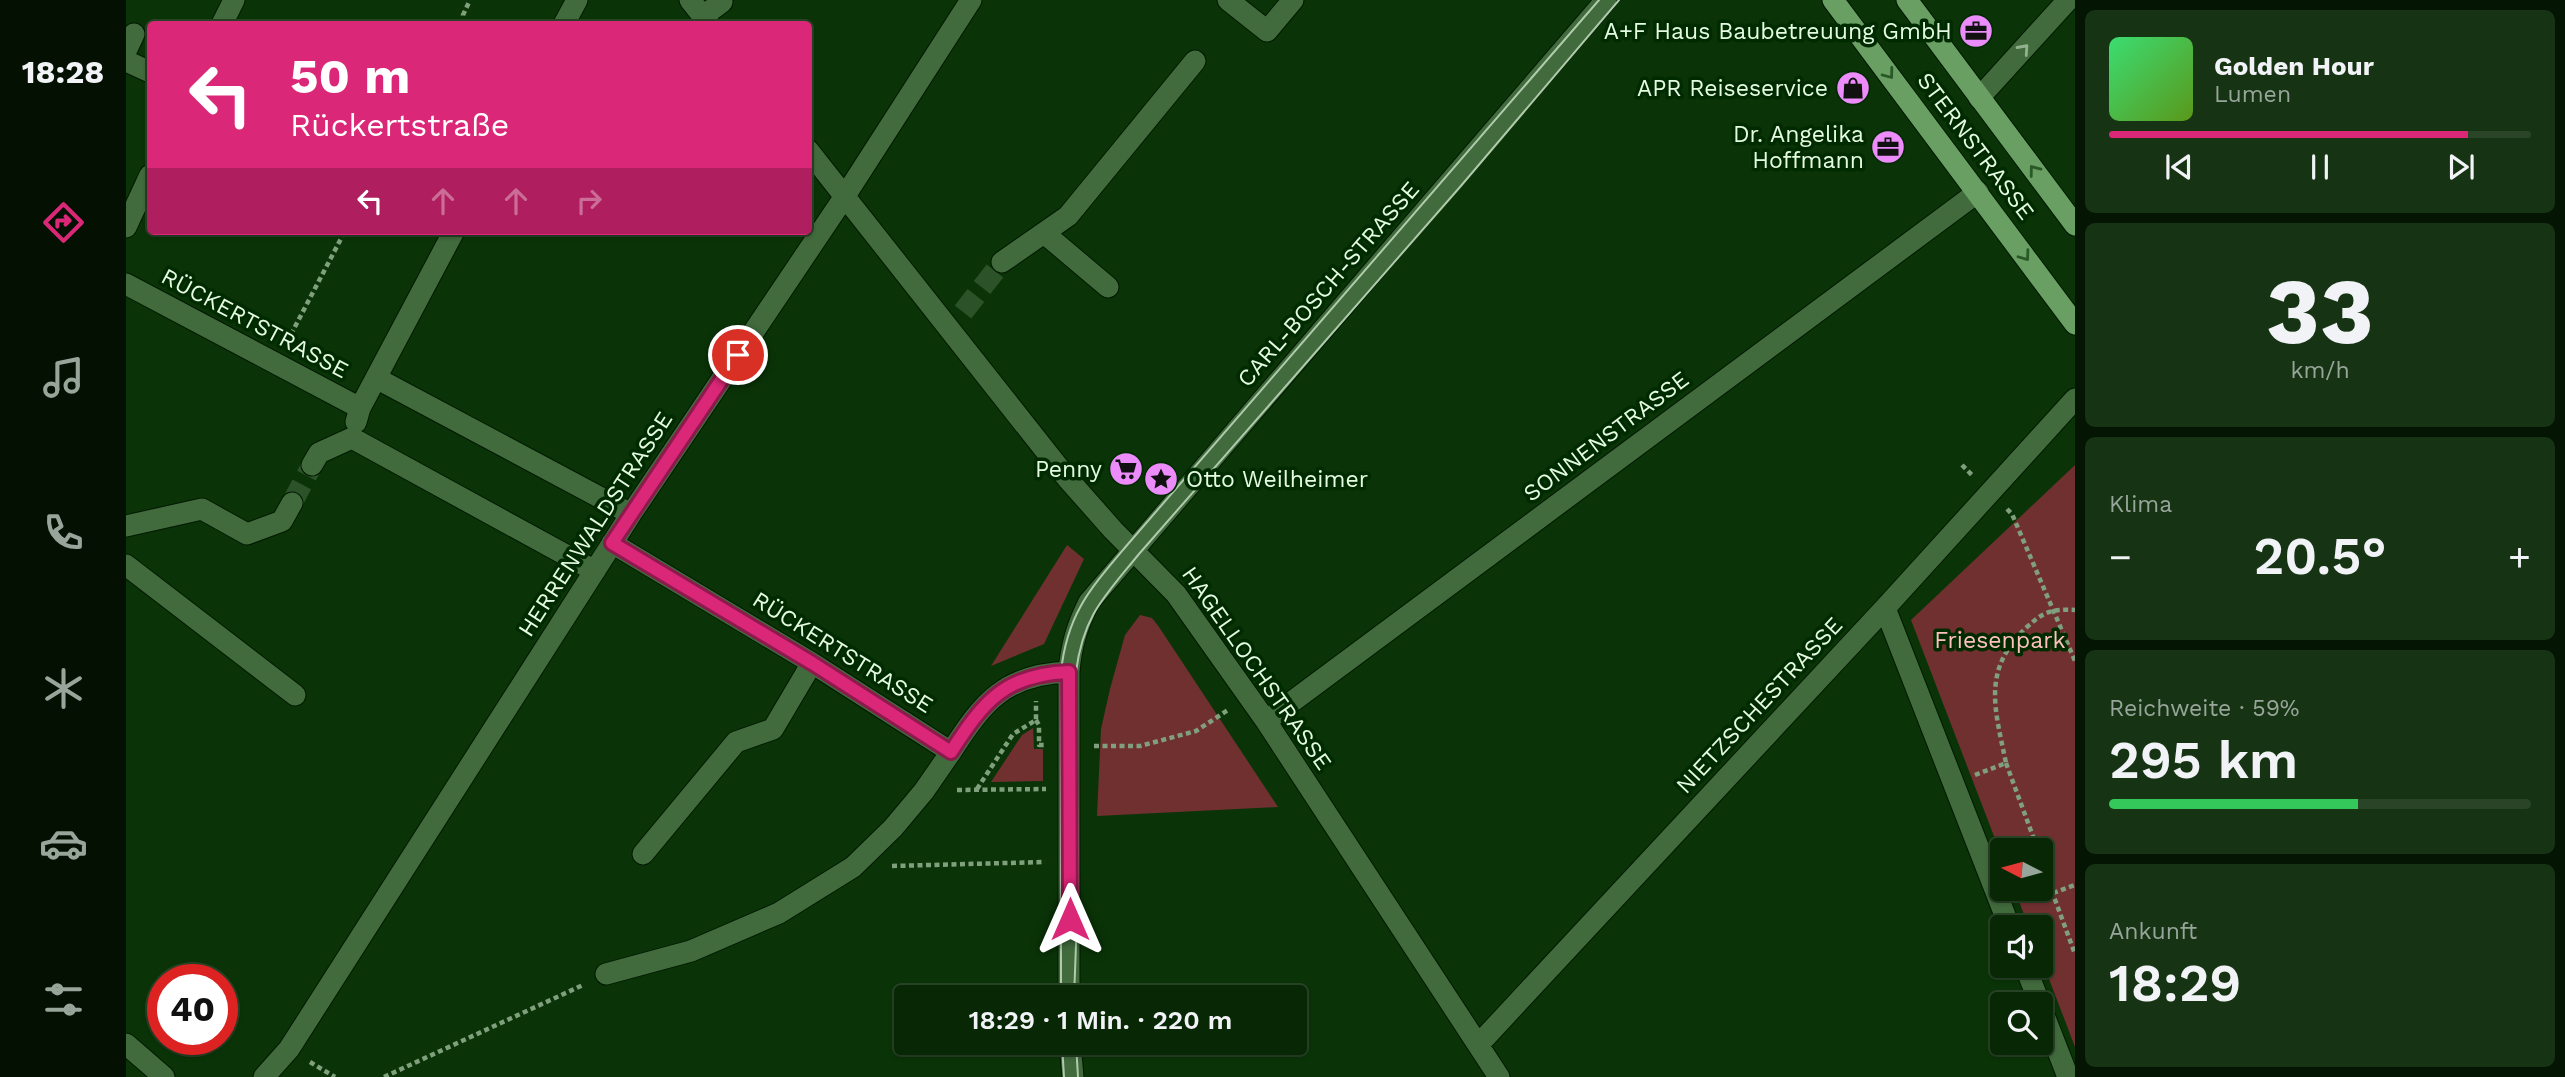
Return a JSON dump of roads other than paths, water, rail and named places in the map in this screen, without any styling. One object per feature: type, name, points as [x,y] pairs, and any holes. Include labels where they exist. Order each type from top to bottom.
[{"type":"main road","name":"STERNSTRASSE","points":[[1833,0],[2075,324]]},
{"type":"main road","name":"STERNSTRASSE","points":[[1907,0],[2075,225]]},
{"type":"street","points":[[224,21],[234,0]]},
{"type":"street","points":[[566,21],[578,0]]},
{"type":"street","name":"HERRENWALDSTRASSE","points":[[264,1077],[289,1049],[612,543],[845,196],[971,0]]},
{"type":"street","points":[[1228,0],[1267,32],[1293,0]]},
{"type":"street","name":"CARL-BOSCH-STRASSE","points":[[1069,985],[1069,672],[1071,646],[1078,623],[1089,603],[1133,549],[1606,0]]},
{"type":"street","points":[[1979,98],[2068,0]]},
{"type":"street","points":[[701,13],[722,2]]},
{"type":"street","points":[[126,61],[147,71]]},
{"type":"street","points":[[1002,262],[1068,216],[1195,61]]},
{"type":"street","name":"HAGELLOCHSTRASSE","points":[[812,155],[845,196],[956,320],[1067,478],[1176,594],[1266,721],[1499,1077]]},
{"type":"street","points":[[126,227],[147,182]]},
{"type":"street","name":"SONNENSTRASSE","points":[[1266,721],[1978,192]]},
{"type":"street","points":[[1044,233],[1108,287]]},
{"type":"street","points":[[352,438],[360,408],[452,235]]},
{"type":"street","name":"RÜCKERTSTRASSE","points":[[126,284],[360,408]]},
{"type":"street","name":"RÜCKERTSTRASSE","points":[[376,378],[631,514]]},
{"type":"street","name":"NIETZSCHESTRASSE","points":[[1479,1044],[2075,399]]},
{"type":"street","points":[[312,465],[319,453],[352,438]]},
{"type":"street","points":[[352,438],[595,571]]},
{"type":"street","points":[[126,526],[202,509],[247,534],[282,521],[292,503]]},
{"type":"street","name":"RÜCKERTSTRASSE","points":[[612,543],[812,663],[951,752]]},
{"type":"street","points":[[126,565],[295,695]]},
{"type":"street","points":[[1885,607],[2005,915]]},
{"type":"street","points":[[643,854],[736,742],[773,729],[812,663]]},
{"type":"street","points":[[606,974],[691,951],[779,914],[853,867],[893,828],[924,791],[976,714],[992,699],[1018,681],[1037,675],[1069,672]]},
{"type":"street","points":[[2053,1038],[2068,1077]]},
{"type":"street","points":[[126,1044],[164,1077]]},
{"type":"street","points":[[1071,1055],[1073,1077]]},
{"type":"tunnel","points":[[963,312],[1002,262]]},
{"type":"tunnel","points":[[292,503],[312,465]]},
{"type":"tram line","points":[[1061,985],[1061,672],[1069,633],[1083,602],[1128,544],[1599,0]]},
{"type":"tram line","points":[[1074,985],[1078,891],[1076,672],[1084,636],[1097,608],[1139,554],[1460,187],[1619,0]]},
{"type":"tram line","points":[[1063,1055],[1064,1077]]},
{"type":"tram line","points":[[1077,1055],[1078,1077]]},
{"type":"place","name":"A+F Haus Baubetreuung GmbH","points":[[1976,31]]},
{"type":"place","name":"APR Reiseservice","points":[[1853,88]]},
{"type":"place","name":"Dr. Angelika Hoffmann","points":[[1888,147]]},
{"type":"place","name":"Penny","points":[[1126,469]]},
{"type":"place","name":"Otto Weilheimer","points":[[1161,479]]},
{"type":"park label","name":"Friesenpark","points":[[2000,640]]}]
